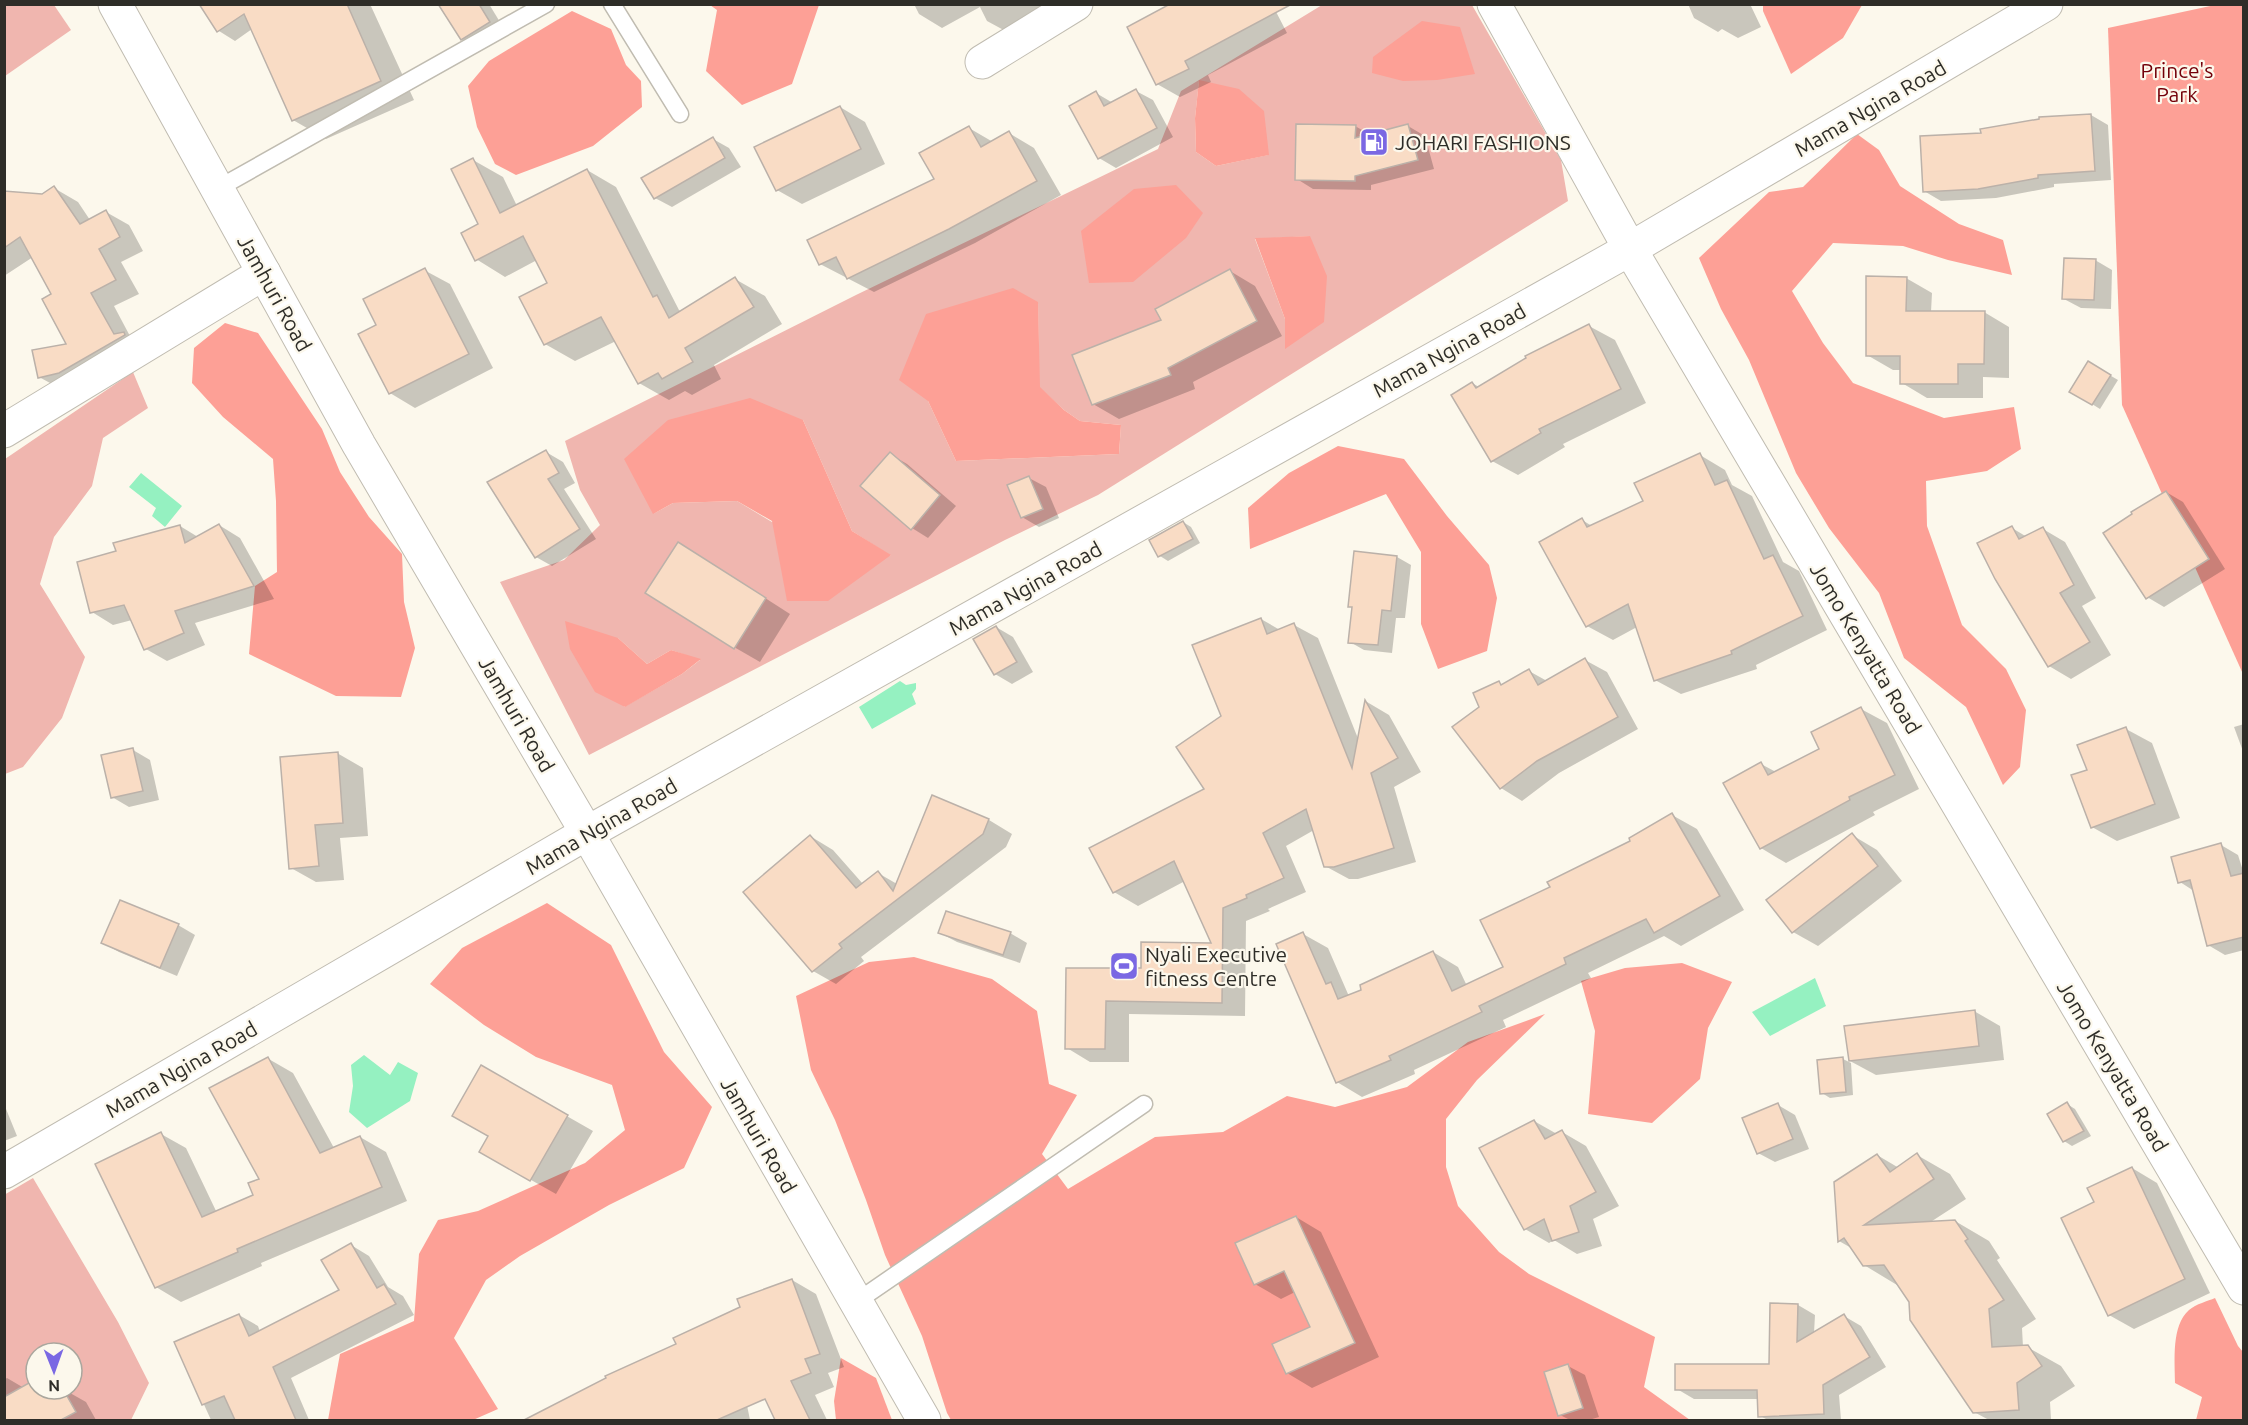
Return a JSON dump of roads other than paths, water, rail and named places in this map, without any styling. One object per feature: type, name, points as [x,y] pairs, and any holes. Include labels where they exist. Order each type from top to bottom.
[{"type":"street","name":"Jamhuri Road","points":[[115,4],[359,445],[587,833],[924,1420]]},
{"type":"street","points":[[982,62],[1076,4]]},
{"type":"street","name":"Jomo Kenyatta Road","points":[[1494,4],[1630,249],[2244,1288]]},
{"type":"street","name":"Mama Ngina Road","points":[[4,1172],[587,833],[1630,249],[2046,4]]},
{"type":"street","points":[[4,431],[264,273]]},
{"type":"lane","points":[[217,189],[546,4]]},
{"type":"lane","points":[[612,4],[680,114]]},
{"type":"lane","points":[[856,1302],[1144,1104]]},
{"type":"place","name":"JOHARI FASHIONS","points":[[1374,142]]},
{"type":"place","name":"Nyali Executive fitness Centre","points":[[1124,966]]},
{"type":"park label","name":"Prince's Park","points":[[2177,82]]}]
